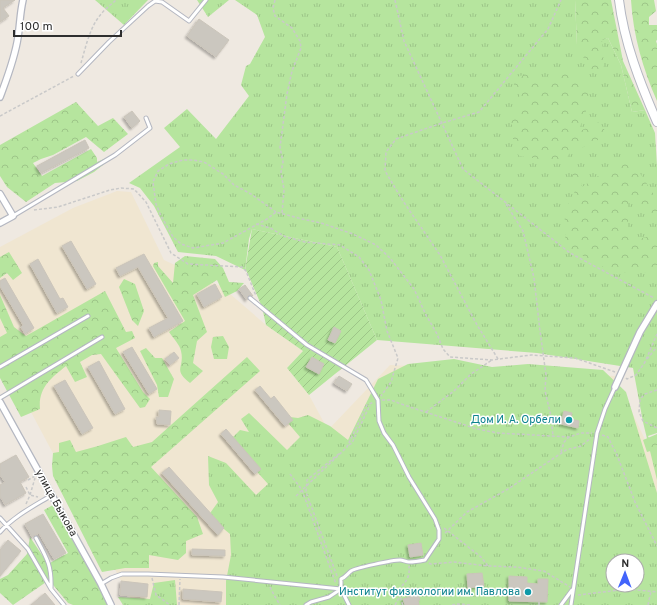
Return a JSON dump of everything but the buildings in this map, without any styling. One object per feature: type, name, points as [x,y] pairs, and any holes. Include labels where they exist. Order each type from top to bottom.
[{"type":"main road","points":[[619,0],[627,44],[646,98],[657,122]]},
{"type":"street","points":[[0,97],[12,64],[18,37],[23,0]]},
{"type":"street","points":[[0,194],[13,216],[0,222]]},
{"type":"street","points":[[615,387],[640,332],[657,304]]},
{"type":"street","name":"улица Быкова","points":[[0,402],[101,584],[111,605]]},
{"type":"lane","points":[[78,74],[109,42],[154,1],[162,2],[189,21],[206,0]]},
{"type":"lane","points":[[13,216],[115,155],[150,128],[146,118]]},
{"type":"lane","points":[[250,298],[307,345],[366,380],[378,401],[379,421],[384,433],[435,519],[439,530],[439,539],[425,560],[409,562],[401,560],[389,561],[359,568],[351,571],[347,576],[341,579],[341,587],[349,605]]},
{"type":"lane","points":[[0,366],[88,316]]},
{"type":"lane","points":[[0,398],[102,337]]},
{"type":"lane","points":[[571,605],[597,433],[605,409],[615,387]]},
{"type":"lane","points":[[0,532],[6,525],[21,514],[52,495]]},
{"type":"lane","points":[[0,518],[28,549],[51,589],[64,605]]},
{"type":"lane","points":[[36,538],[48,560],[52,577],[51,589]]},
{"type":"lane","points":[[101,584],[122,574],[152,574],[271,581],[322,588],[341,587]]},
{"type":"lane","points":[[306,605],[329,597],[341,587]]},
{"type":"lane","points":[[561,605],[573,589]]},
{"type":"path","points":[[0,116],[78,74],[85,48],[95,23],[102,13],[116,0]]},
{"type":"path","points":[[275,0],[273,8],[275,16],[292,28],[300,41],[301,48],[292,71],[287,94],[280,147],[283,162],[281,172],[284,190],[282,213]]},
{"type":"path","points":[[395,0],[404,41],[464,169],[570,253],[657,300]]},
{"type":"path","points":[[498,359],[477,325],[440,255],[403,201],[385,170],[386,152],[396,139],[479,112],[548,29],[561,0]]},
{"type":"path","points":[[276,212],[223,243],[193,248],[181,244],[173,237],[156,204],[153,182],[158,171],[169,164],[183,160],[204,162],[223,174],[234,185],[251,194],[276,212],[321,222],[353,234],[376,245],[390,258],[414,289],[443,349],[450,357],[492,360],[530,355],[575,358],[612,370],[627,379],[636,375],[657,347]]},
{"type":"path","points":[[28,210],[58,207],[110,190],[122,188],[134,189],[146,202],[171,253],[188,264],[242,267],[246,271],[261,307]]},
{"type":"path","points":[[505,202],[523,231],[534,278],[546,375],[545,391],[551,416],[553,436]]},
{"type":"path","points":[[256,224],[270,228],[286,237],[305,242],[340,245],[359,257],[369,270],[381,300],[387,331],[398,358],[392,382],[378,401]]},
{"type":"path","points":[[645,362],[657,334]]},
{"type":"path","points":[[426,412],[454,391],[470,374],[492,360]]},
{"type":"path","points":[[657,390],[645,394],[640,399],[639,412],[644,421],[657,428]]},
{"type":"path","points":[[296,496],[348,446],[367,405],[378,401],[391,400],[477,429],[498,433],[570,437]]},
{"type":"path","points":[[561,453],[564,442],[570,437],[581,433],[597,433],[608,437],[617,455],[635,502],[657,546]]},
{"type":"path","points":[[439,539],[467,512],[508,489],[566,450],[581,446],[597,433]]},
{"type":"path","points":[[290,474],[302,490],[336,584],[341,587]]},
{"type":"path","points":[[21,514],[30,495],[35,476],[28,480]]},
{"type":"path","points":[[307,485],[306,492],[341,587]]},
{"type":"path","points":[[26,486],[30,495]]},
{"type":"path","points":[[435,519],[447,531],[481,557],[488,566]]},
{"type":"path","points":[[425,560],[430,564],[454,562],[488,566],[516,567],[544,572],[573,589]]},
{"type":"path","points":[[403,605],[400,595],[400,588],[408,579],[410,574],[409,562]]},
{"type":"path","points":[[152,574],[152,582],[156,595],[170,605]]},
{"type":"path","points":[[178,605],[180,575]]},
{"type":"path","points":[[271,581],[270,588],[280,605]]},
{"type":"path","points":[[572,596],[628,589],[657,592]]},
{"type":"path","points":[[648,605],[652,591]]},
{"type":"path","points":[[395,605],[400,595]]},
{"type":"path","points":[[452,605],[472,605]]},
{"type":"shaded area","points":[[117,191],[131,192],[164,260],[222,287],[266,325],[303,351],[287,368],[309,395],[328,430],[390,365],[615,376],[657,465],[657,605],[134,605],[0,354],[0,247],[73,208]]},
{"type":"green space","points":[[95,0],[148,0],[124,25]]},
{"type":"green space","points":[[197,0],[229,0],[208,17]]},
{"type":"green space","points":[[235,0],[575,0],[577,45],[608,38],[621,65],[632,112],[645,110],[655,133],[657,166],[657,433],[648,436],[653,449],[657,448],[657,480],[643,422],[633,368],[537,353],[377,340],[337,247],[252,229],[249,239],[245,270],[216,256],[178,252],[154,206],[140,188],[129,183],[180,147],[164,128],[187,109],[216,139],[249,96],[241,85],[246,66],[250,64],[265,37],[257,15]]},
{"type":"green space","points":[[575,0],[611,0],[623,61],[645,110],[632,112],[621,65],[608,38],[602,40],[604,66],[598,73],[589,68],[577,45]]},
{"type":"green space","points":[[631,0],[654,0],[656,11],[649,17],[649,25],[657,25],[657,101],[647,77],[636,39]]},
{"type":"green space","points":[[558,69],[575,69],[580,79],[589,85],[588,106],[578,132],[599,122],[608,135],[569,154],[564,163],[548,164],[533,158],[519,156],[513,144],[513,129],[509,116],[520,104],[519,94],[511,79],[526,74],[543,83]]},
{"type":"green space","points":[[76,102],[98,126],[113,118],[128,134],[104,152],[86,137],[53,155],[33,163],[42,176],[91,149],[97,158],[97,162],[113,155],[112,158],[94,172],[77,181],[55,183],[26,202],[7,187],[0,176],[0,145]]},
{"type":"green space","points":[[629,157],[657,199],[657,216],[628,200],[628,234],[637,239],[657,235],[657,272],[627,272],[618,275],[569,248],[565,241],[566,225],[564,216],[566,208],[576,189],[572,181],[573,165],[581,172],[582,187],[611,167]]},
{"type":"green space","points":[[252,229],[337,247],[377,340],[309,395],[287,368],[303,351],[266,325],[262,307],[245,270]]},
{"type":"green space","points":[[9,252],[22,273],[13,280],[7,273],[0,278],[0,257]]},
{"type":"green space","points":[[185,256],[215,259],[223,268],[229,282],[244,283],[237,291],[225,297],[217,280],[193,295],[207,332],[197,341],[193,363],[203,371],[190,383],[180,371],[182,357],[180,349],[169,332],[185,321],[153,266],[154,263],[158,262],[158,266],[173,283],[175,263]]},
{"type":"green space","points":[[124,279],[135,284],[144,311],[138,326],[132,320],[119,287]]},
{"type":"green space","points":[[105,291],[126,332],[132,331],[135,338],[116,348],[143,392],[150,399],[145,407],[140,408],[101,354],[92,355],[80,362],[87,377],[75,382],[66,366],[51,379],[43,389],[40,409],[21,417],[0,378],[0,337],[7,333],[0,318],[0,295],[14,327],[26,336]]},
{"type":"green space","points":[[223,336],[229,347],[227,359],[214,359],[211,347],[213,337]]},
{"type":"green space","points":[[146,348],[155,358],[162,358],[174,379],[168,397],[159,397],[157,385],[140,351]]},
{"type":"green space","points":[[247,357],[260,371],[151,467],[197,517],[203,534],[186,541],[186,553],[178,560],[149,555],[149,568],[125,568],[102,572],[53,476],[53,453],[59,452],[59,443],[70,440],[76,452],[126,437],[133,447],[152,442]]},
{"type":"green space","points":[[454,359],[492,367],[528,364],[603,370],[626,392],[657,493],[657,605],[226,605],[226,581],[231,555],[230,534],[208,516],[218,502],[209,485],[208,456],[226,463],[256,495],[268,484],[229,441],[240,430],[249,432],[241,419],[249,413],[287,450],[300,437],[282,416],[298,418],[308,415],[330,426],[348,440],[378,379],[408,364]]},
{"type":"green space","points":[[657,434],[657,449],[647,452],[643,440]]},
{"type":"green space","points":[[53,505],[109,605],[73,605],[68,603],[49,580],[13,605],[0,593],[0,579],[8,575],[27,554],[30,537],[48,564],[68,553],[44,510]]},
{"type":"green space","points":[[175,580],[177,605],[123,605],[118,597],[150,599],[154,583]]},
{"type":"place","name":"Дом И. А. Орбели","points":[[569,420]]},
{"type":"place","name":"Институт физиологии им. Павлова","points":[[528,592]]}]
